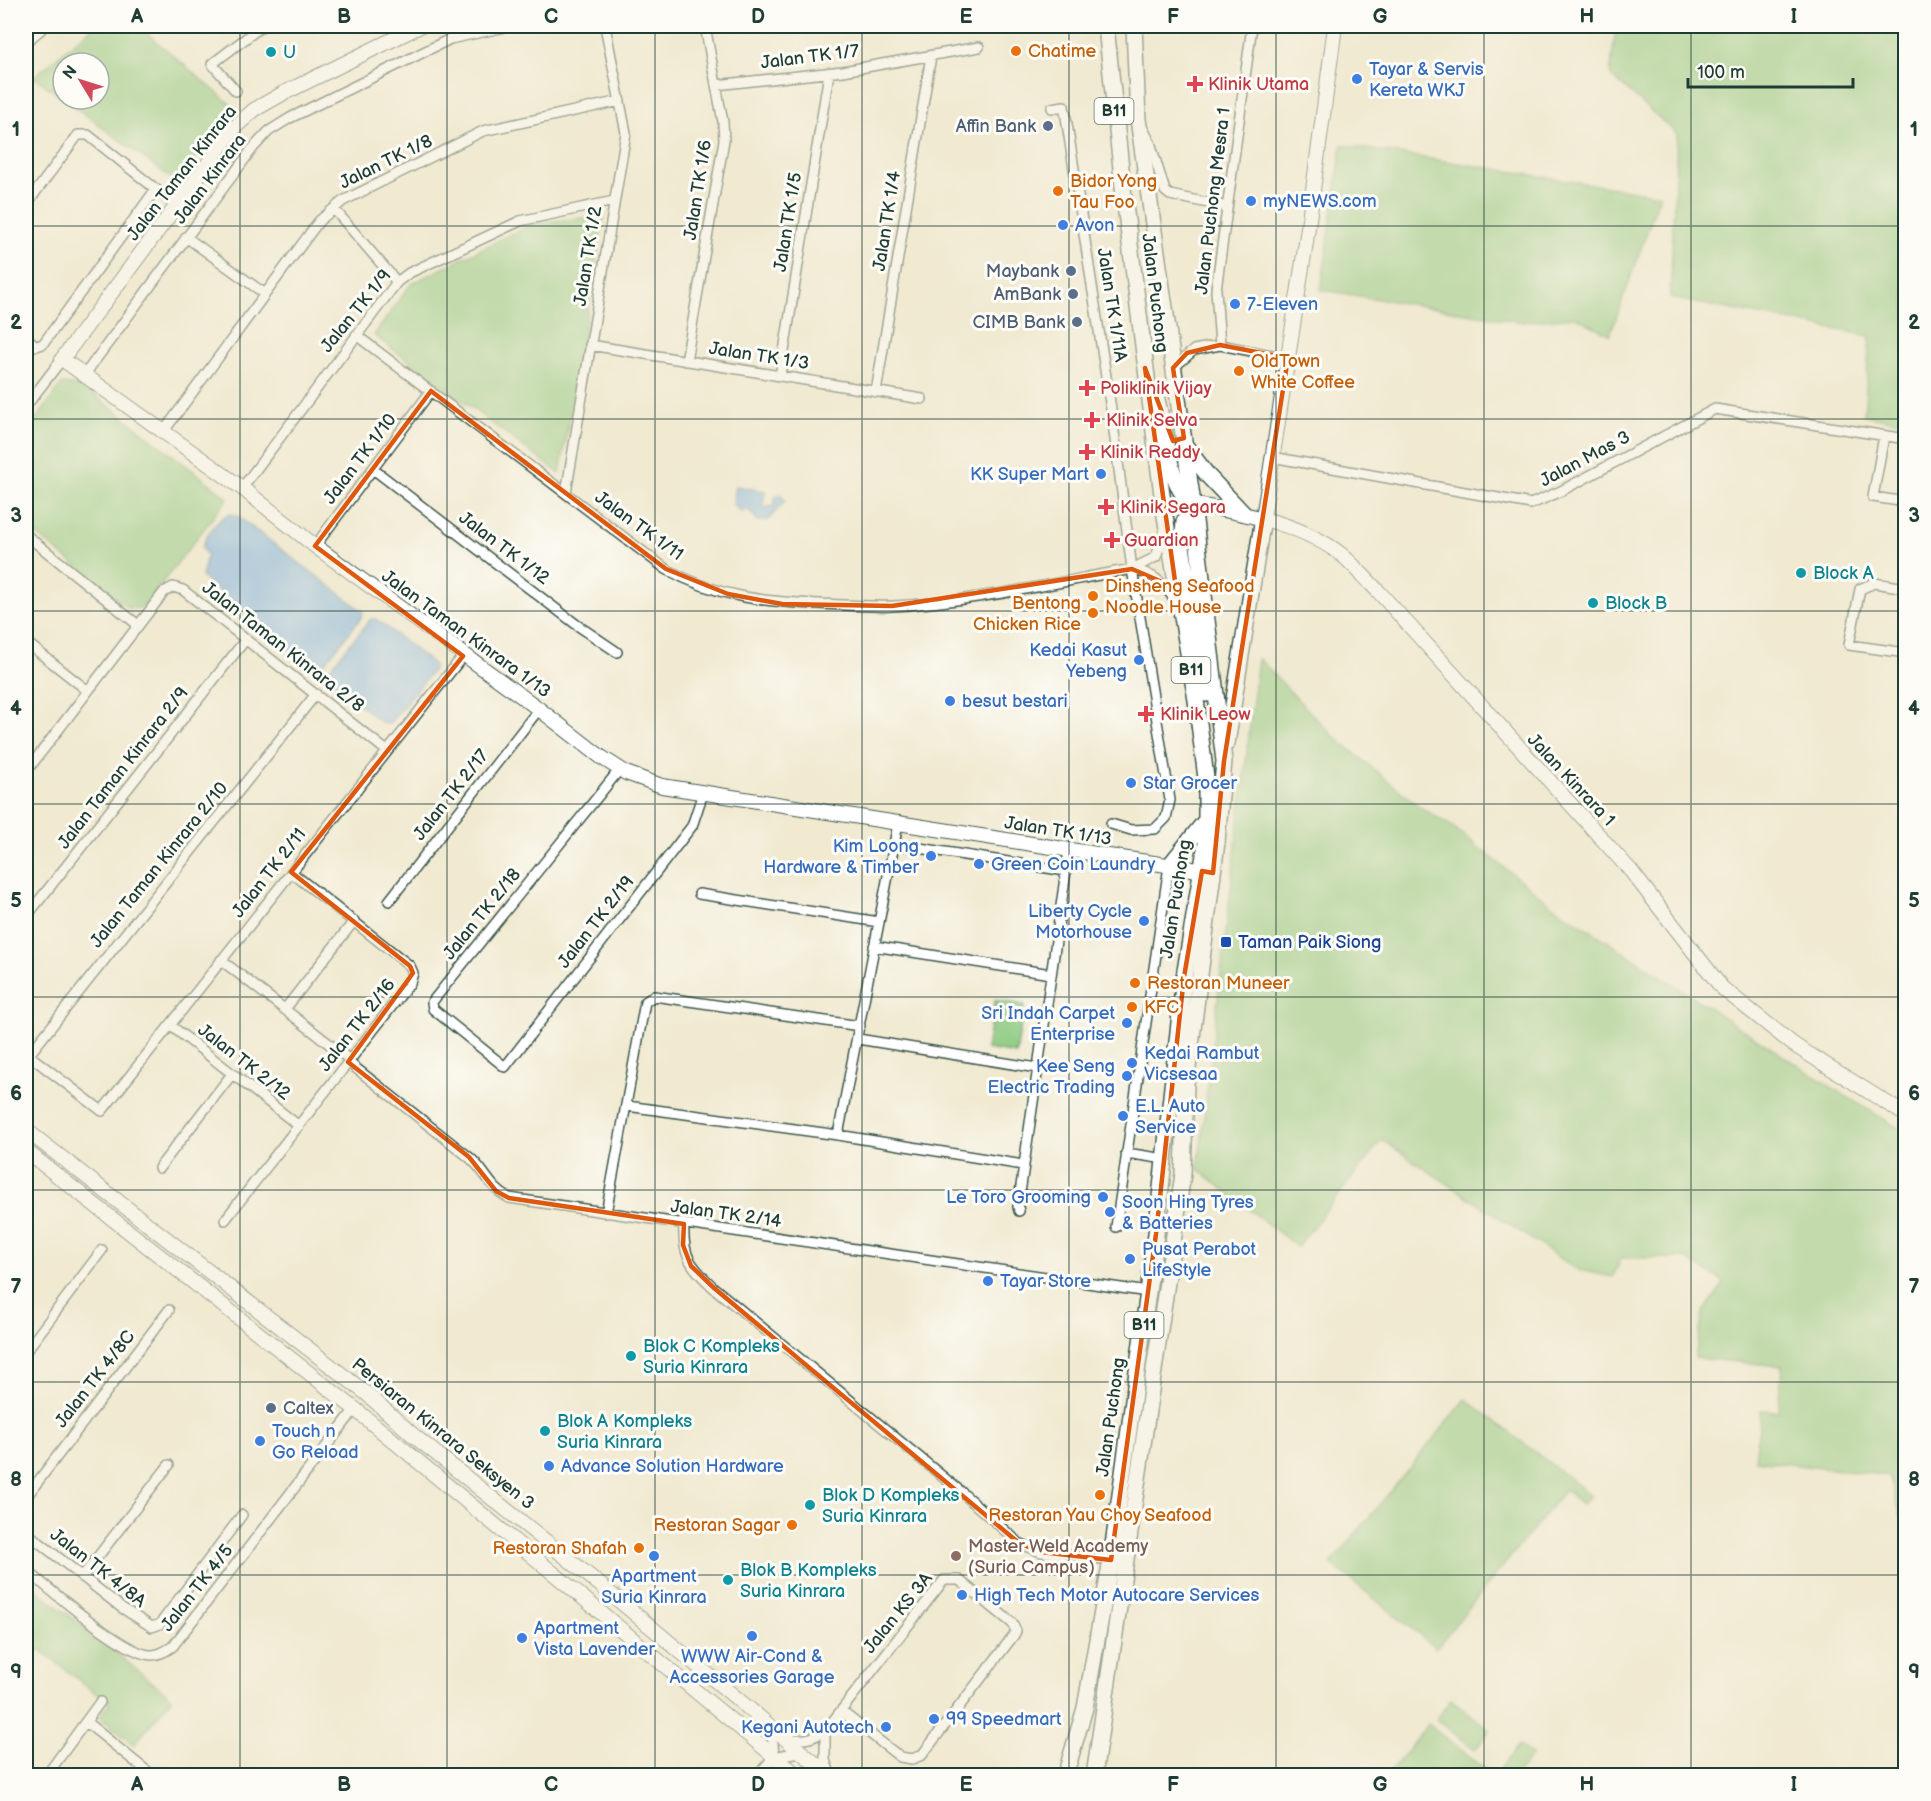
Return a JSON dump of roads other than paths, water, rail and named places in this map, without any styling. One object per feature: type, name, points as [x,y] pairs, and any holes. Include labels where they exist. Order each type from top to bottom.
[{"type":"highway","points":[[26,36],[38,26]]},
{"type":"main road","name":"Jalan Puchong","points":[[1094,1776],[1182,1174],[1186,1084],[1207,872],[1224,761],[1193,504],[1137,118],[1134,26]]},
{"type":"main road","name":"Jalan Puchong","points":[[1065,1776],[1085,1708],[1111,1560],[1165,1159],[1184,977],[1207,872],[1206,778],[1196,700],[1166,525],[1105,29]]},
{"type":"main road","points":[[1145,368],[1161,409],[1177,487],[1186,500],[1193,504],[1184,522],[1182,547],[1206,693],[1210,740],[1206,778]]},
{"type":"main road","points":[[1185,446],[1208,476],[1243,513]]},
{"type":"main road","points":[[1224,761],[1263,518]]},
{"type":"main road","points":[[1169,866],[1206,820]]},
{"type":"street","points":[[236,91],[212,64],[262,26]]},
{"type":"street","name":"Jalan Taman Kinrara","points":[[26,406],[236,126],[254,110],[403,29],[420,26]]},
{"type":"street","name":"Jalan Kinrara","points":[[85,374],[253,148],[269,131],[290,118],[450,39],[510,26]]},
{"type":"street","name":"Jalan TK 1/2","points":[[566,493],[626,133],[604,26]]},
{"type":"street","name":"Jalan TK 1/6","points":[[686,361],[724,140],[705,26]]},
{"type":"street","name":"Jalan Puchong Mesra 1","points":[[1220,345],[1216,290],[1252,26]]},
{"type":"street","points":[[1263,518],[1335,26]]},
{"type":"street","name":"Jalan TK 1/7","points":[[716,85],[829,72],[979,47]]},
{"type":"street","name":"Jalan TK 1/4","points":[[876,392],[931,56]]},
{"type":"street","name":"Jalan TK 1/5","points":[[780,376],[829,72]]},
{"type":"street","name":"Jalan TK 1/8","points":[[164,431],[319,221],[343,201],[483,131],[620,100]]},
{"type":"street","name":"Jalan TK 1/11A","points":[[1052,108],[1064,106],[1066,117],[1111,409],[1132,569],[1170,800],[1166,818],[1155,829],[1131,830],[1111,824]]},
{"type":"street","points":[[1137,118],[1150,142],[1165,191],[1170,195],[1227,207]]},
{"type":"street","points":[[26,205],[78,135],[88,135],[177,206]]},
{"type":"street","points":[[26,337],[36,346],[43,344],[156,189]]},
{"type":"street","name":"Jalan TK 1/9","points":[[242,488],[397,282],[419,268],[520,221],[614,201]]},
{"type":"street","points":[[334,208],[397,282]]},
{"type":"street","points":[[186,237],[265,294]]},
{"type":"street","name":"Jalan TK 1/11","points":[[356,335],[666,569],[685,579],[728,594],[782,604],[892,606],[981,595],[1132,569]]},
{"type":"street","name":"Jalan TK 1/3","points":[[590,345],[922,399]]},
{"type":"street","points":[[1173,368],[1194,350],[1220,345],[1288,358]]},
{"type":"street","name":"Jalan Taman Kinrara 1/13","points":[[62,359],[242,488],[315,546],[620,769],[662,786],[898,824]]},
{"type":"street","name":"Jalan TK 1/10","points":[[315,546],[431,391]]},
{"type":"street","name":"Jalan Mas 3","points":[[1272,458],[1532,504],[1715,408],[1905,439]]},
{"type":"street","points":[[1884,436],[1873,497],[1905,502]]},
{"type":"street","name":"Jalan TK 1/12","points":[[373,469],[577,625],[617,652]]},
{"type":"street","name":"Jalan Kinrara 1","points":[[1193,504],[1263,518],[1312,537],[1341,555],[1356,568],[1630,871],[1722,988],[1794,1045],[1905,1115]]},
{"type":"street","points":[[1132,569],[1156,557],[1166,525]]},
{"type":"street","points":[[26,535],[138,625]]},
{"type":"street","points":[[1132,569],[1147,573],[1164,584],[1179,607]]},
{"type":"street","points":[[1905,588],[1874,583],[1860,589],[1849,645],[1905,653]]},
{"type":"street","name":"Jalan Taman Kinrara 2/8","points":[[26,772],[164,592],[173,587],[183,590],[387,751]]},
{"type":"street","name":"Jalan Taman Kinrara 2/9","points":[[26,917],[246,639]]},
{"type":"street","points":[[26,642],[88,691]]},
{"type":"street","name":"Jalan TK 2/11","points":[[27,1054],[102,1111],[463,656]]},
{"type":"street","name":"Jalan Taman Kinrara 2/10","points":[[27,1054],[316,694]]},
{"type":"street","name":"Jalan TK 2/17","points":[[389,901],[539,709]]},
{"type":"street","points":[[26,753],[35,760]]},
{"type":"street","name":"Jalan TK 2/18","points":[[505,1067],[433,1009],[432,1002],[620,769]]},
{"type":"street","name":"Jalan TK 2/19","points":[[505,1067],[692,826],[703,793]]},
{"type":"street","points":[[838,1135],[898,824]]},
{"type":"street","name":"Jalan TK 1/13","points":[[898,824],[1207,872]]},
{"type":"street","points":[[894,844],[1066,871]]},
{"type":"street","points":[[1019,1211],[1023,1165],[1069,850]]},
{"type":"street","points":[[1116,1227],[1169,866]]},
{"type":"street","name":"Jalan TK 2/16","points":[[225,1220],[410,983],[413,973],[410,966],[291,872]]},
{"type":"street","points":[[699,894],[879,922]]},
{"type":"street","points":[[285,1009],[354,921]]},
{"type":"street","points":[[874,946],[1051,974]]},
{"type":"street","name":"Jalan TK 2/14","points":[[221,960],[476,1164],[496,1191],[509,1198],[1148,1292]]},
{"type":"street","points":[[606,1213],[645,1002],[654,996],[860,1026]]},
{"type":"street","name":"Jalan TK 2/12","points":[[170,1025],[299,1126]]},
{"type":"street","points":[[858,1039],[1037,1068]]},
{"type":"street","points":[[159,1168],[232,1074]]},
{"type":"street","points":[[627,1106],[838,1135],[1023,1165]]},
{"type":"street","name":"Persiaran Kinrara Seksyen 3","points":[[26,1130],[367,1394],[413,1435],[831,1776]]},
{"type":"street","name":"Persiaran Kinrara Seksyen 3","points":[[26,1150],[355,1409],[690,1683],[798,1776]]},
{"type":"street","points":[[1126,1153],[1165,1159]]},
{"type":"street","points":[[684,1224],[683,1245],[692,1266],[714,1288],[960,1491],[1019,1543],[1041,1552],[1111,1560]]},
{"type":"street","points":[[26,1351],[102,1250]]},
{"type":"street","name":"Jalan TK 4/8C","points":[[26,1497],[169,1310]]},
{"type":"street","points":[[297,1341],[345,1385],[351,1394],[355,1409],[371,1407],[413,1435]]},
{"type":"street","name":"Jalan TK 4/5","points":[[26,1570],[127,1648],[153,1655],[164,1652],[173,1646],[355,1409]]},
{"type":"street","points":[[82,1577],[169,1465]]},
{"type":"street","name":"Jalan TK 4/8A","points":[[26,1532],[130,1614],[152,1627],[160,1624],[242,1515]]},
{"type":"street","name":"Jalan KS 3A","points":[[825,1731],[944,1580],[959,1580],[1012,1623],[1016,1631],[922,1755],[912,1759],[900,1757],[841,1711]]},
{"type":"street","points":[[46,1776],[100,1702]]},
{"type":"street","points":[[86,1722],[153,1776]]},
{"type":"street","points":[[757,1776],[774,1756],[776,1733],[802,1741],[814,1738],[825,1731]]},
{"type":"street","points":[[825,1731],[825,1760],[831,1776]]},
{"type":"street","points":[[774,1756],[800,1752]]},
{"type":"water","points":[[736,486],[765,491],[763,505],[765,508],[774,506],[775,498],[780,494],[785,501],[768,520],[758,521],[748,509],[741,512],[733,504]]},
{"type":"water","points":[[230,514],[237,516],[363,611],[361,618],[319,670],[305,663],[202,577],[207,555],[202,548],[204,543],[217,523]]},
{"type":"water","points":[[371,619],[376,619],[433,664],[433,670],[389,724],[382,723],[328,678],[328,670]]},
{"type":"place","name":"Chatime","points":[[1016,51]]},
{"type":"place","name":"U","points":[[271,52]]},
{"type":"place","name":"Tayar & Servis Kereta WKJ","points":[[1357,79]]},
{"type":"place","name":"Klinik Utama","points":[[1195,84]]},
{"type":"place","name":"Affin Bank","points":[[1048,126]]},
{"type":"place","name":"Bidor Yong Tau Foo","points":[[1058,191]]},
{"type":"place","name":"myNEWS.com","points":[[1251,201]]},
{"type":"place","name":"Avon","points":[[1063,225]]},
{"type":"place","name":"Maybank","points":[[1071,271]]},
{"type":"place","name":"AmBank","points":[[1073,294]]},
{"type":"place","name":"7-Eleven","points":[[1235,304]]},
{"type":"place","name":"CIMB Bank","points":[[1077,322]]},
{"type":"place","name":"OldTown White Coffee","points":[[1239,371]]},
{"type":"place","name":"Poliklinik Vijay","points":[[1087,388]]},
{"type":"place","name":"Klinik Selva","points":[[1092,420]]},
{"type":"place","name":"Klinik Reddy","points":[[1087,452]]},
{"type":"place","name":"KK Super Mart","points":[[1101,474]]},
{"type":"place","name":"Klinik Segara","points":[[1106,507]]},
{"type":"place","name":"Guardian","points":[[1112,540]]},
{"type":"place","name":"Block A","points":[[1801,573]]},
{"type":"place","name":"Dinsheng Seafood Noodle House","points":[[1093,596]]},
{"type":"place","name":"Block B","points":[[1593,603]]},
{"type":"place","name":"Bentong Chicken Rice","points":[[1093,613]]},
{"type":"place","name":"Kedai Kasut Yebeng","points":[[1139,660]]},
{"type":"place","name":"besut bestari","points":[[950,701]]},
{"type":"place","name":"Klinik Leow","points":[[1146,714]]},
{"type":"place","name":"Star Grocer","points":[[1131,783]]},
{"type":"place","name":"Kim Loong Hardware & Timber","points":[[931,856]]},
{"type":"place","name":"Green Coin Laundry","points":[[979,864]]},
{"type":"place","name":"Liberty Cycle Motorhouse","points":[[1144,921]]},
{"type":"place","name":"Taman Paik Siong","points":[[1226,942]]},
{"type":"place","name":"Restoran Muneer","points":[[1135,983]]},
{"type":"place","name":"KFC","points":[[1132,1007]]},
{"type":"place","name":"Sri Indah Carpet Enterprise","points":[[1127,1023]]},
{"type":"place","name":"Kedai Rambut Vicsesaa","points":[[1132,1063]]},
{"type":"place","name":"Kee Seng Electric Trading","points":[[1127,1076]]},
{"type":"place","name":"E.L. Auto Service","points":[[1123,1116]]},
{"type":"place","name":"Le Toro Grooming","points":[[1103,1197]]},
{"type":"place","name":"Soon Hing Tyres & Batteries","points":[[1110,1212]]},
{"type":"place","name":"Pusat Perabot LifeStyle","points":[[1130,1259]]},
{"type":"place","name":"Tayar Store","points":[[988,1281]]},
{"type":"place","name":"Blok C Kompleks Suria Kinrara","points":[[631,1356]]},
{"type":"place","name":"Caltex","points":[[271,1408]]},
{"type":"place","name":"Blok A Kompleks Suria Kinrara","points":[[545,1431]]},
{"type":"place","name":"Touch n Go Reload","points":[[260,1441]]},
{"type":"place","name":"Advance Solution Hardware","points":[[549,1466]]},
{"type":"place","name":"Restoran Yau Choy Seafood","points":[[1100,1495]]},
{"type":"place","name":"Blok D Kompleks Suria Kinrara","points":[[810,1505]]},
{"type":"place","name":"Restoran Sagar","points":[[792,1525]]},
{"type":"place","name":"Restoran Shafah","points":[[639,1548]]},
{"type":"place","name":"Apartment Suria Kinrara","points":[[654,1556]]},
{"type":"place","name":"Master Weld Academy (Suria Campus)","points":[[956,1556]]},
{"type":"place","name":"Blok B Kompleks Suria Kinrara","points":[[728,1580]]},
{"type":"place","name":"High Tech Motor Autocare Services","points":[[962,1595]]},
{"type":"place","name":"WWW Air-Cond & Accessories Garage","points":[[752,1636]]},
{"type":"place","name":"Apartment Vista Lavender","points":[[522,1638]]},
{"type":"place","name":"99 Speedmart","points":[[934,1719]]},
{"type":"place","name":"Kegani Autotech","points":[[886,1727]]}]
